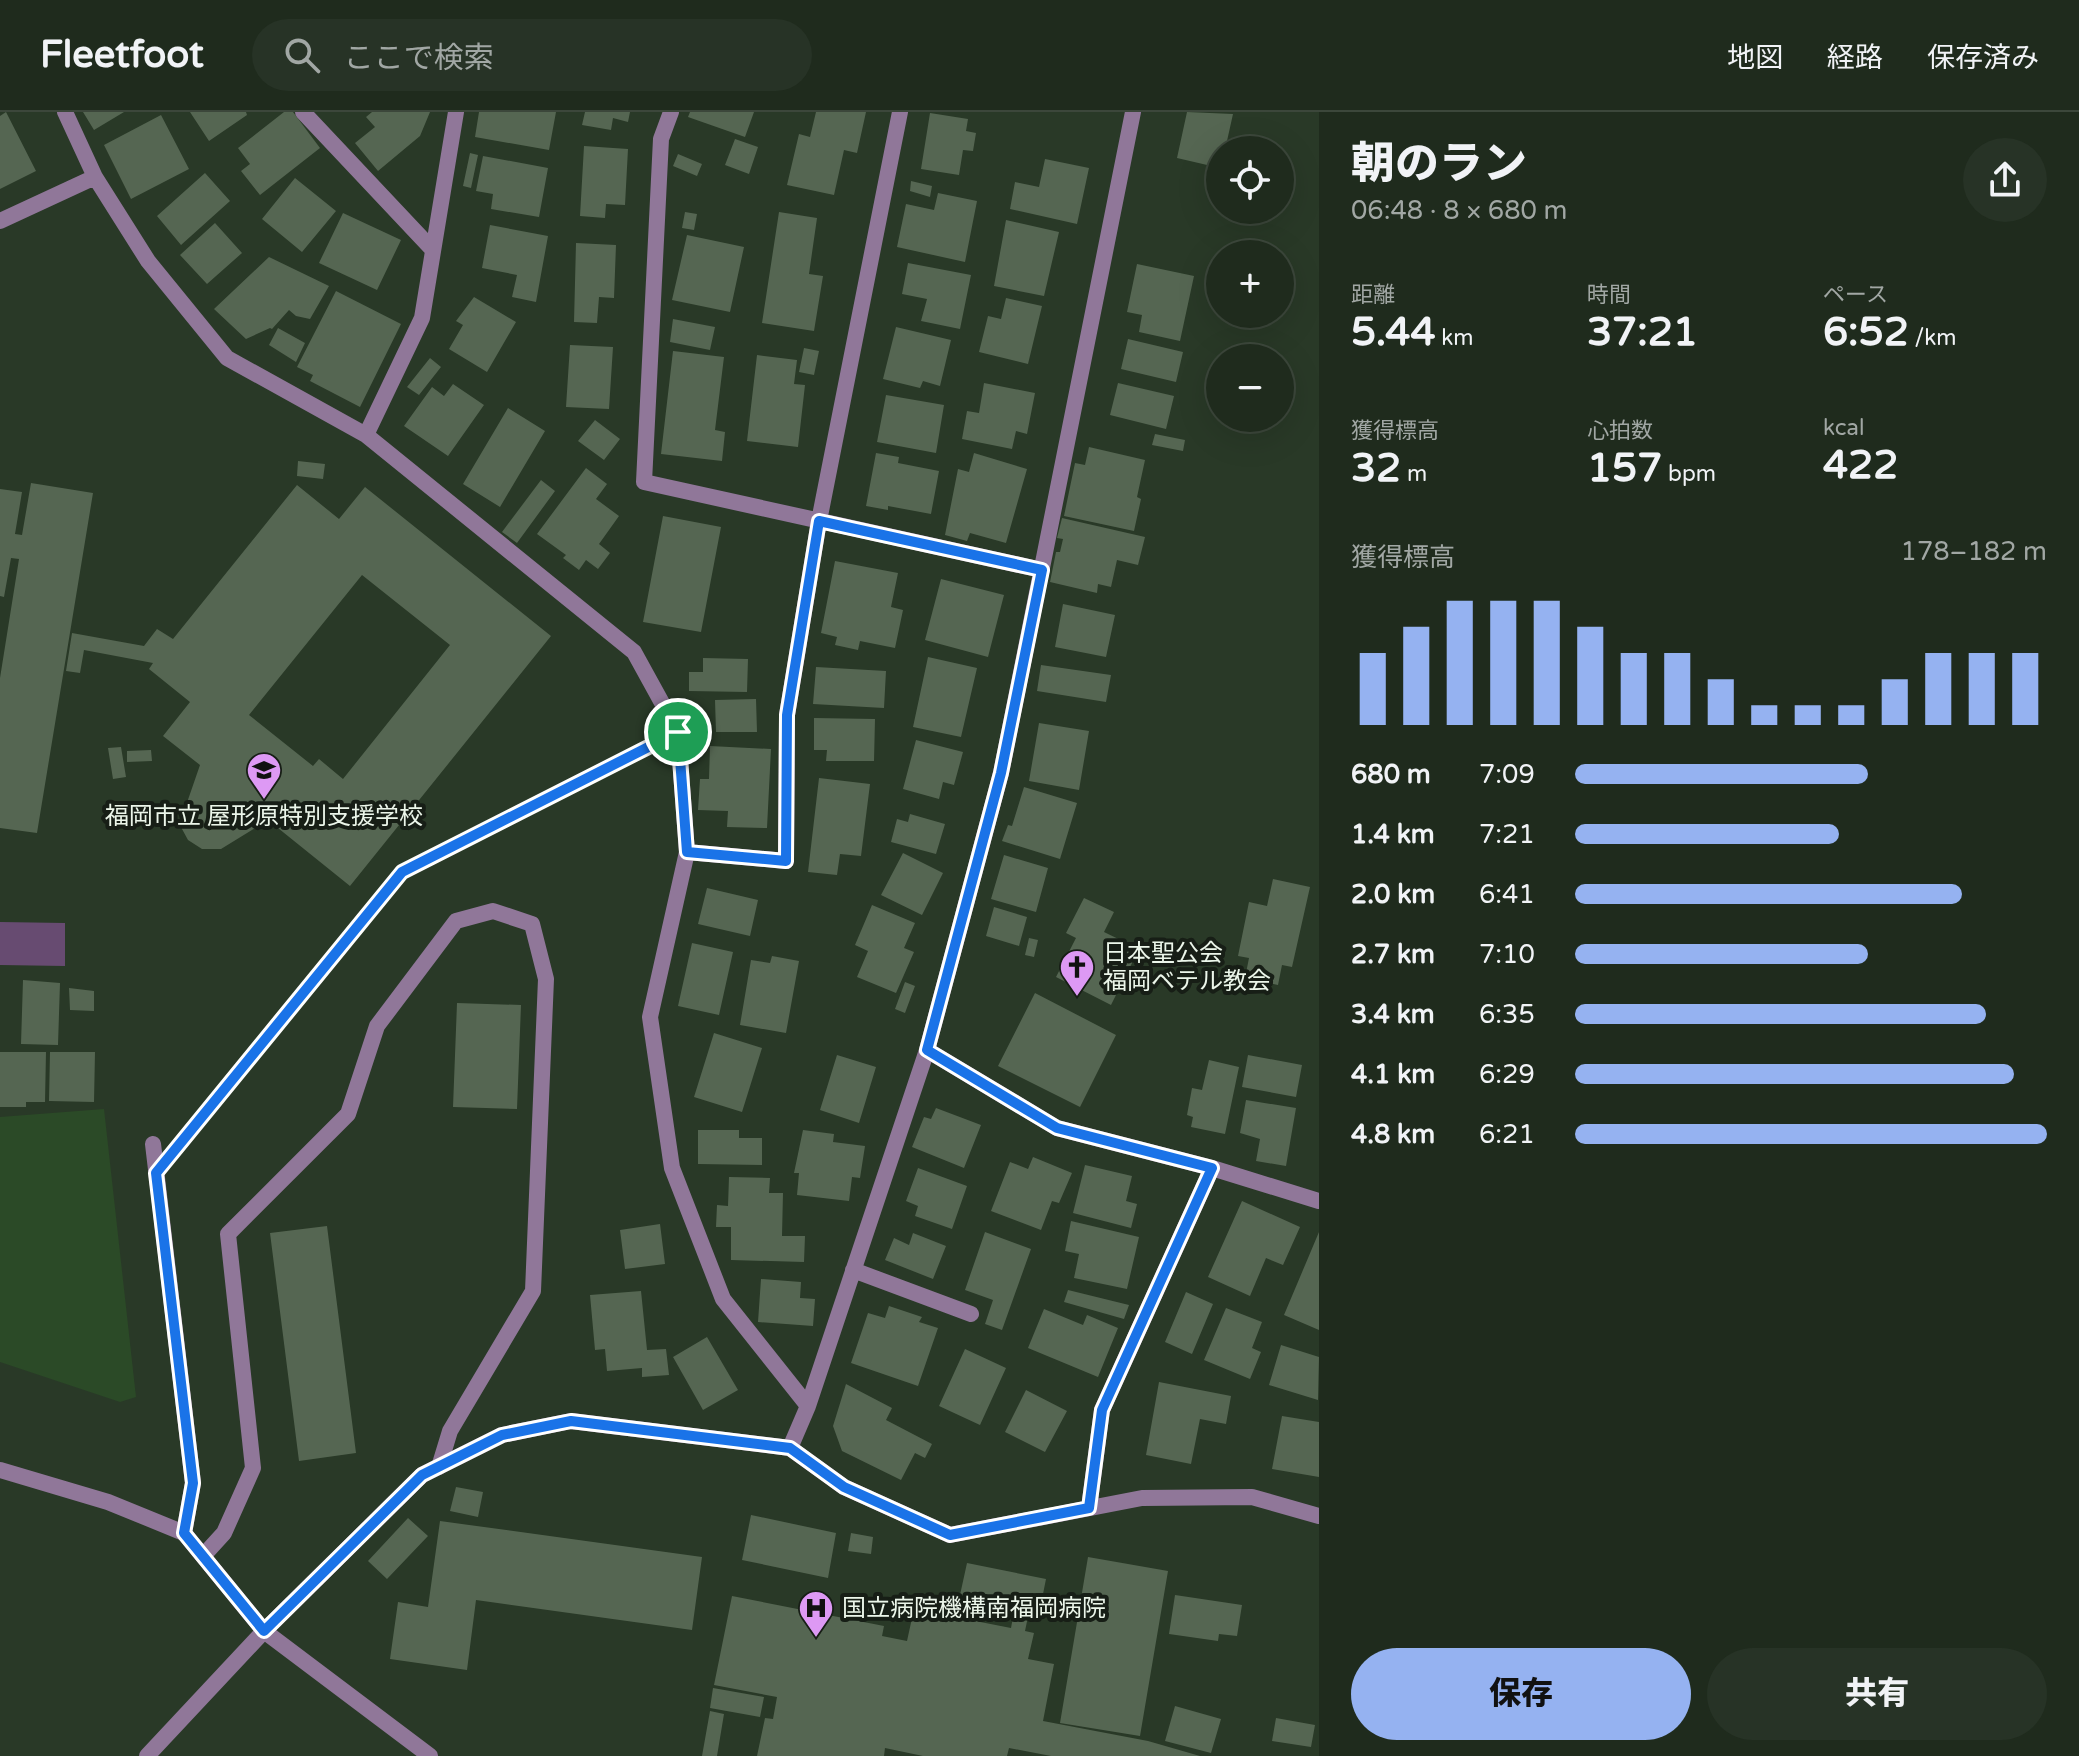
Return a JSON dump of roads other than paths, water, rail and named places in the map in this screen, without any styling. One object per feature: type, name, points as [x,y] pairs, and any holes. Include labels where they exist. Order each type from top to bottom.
[{"type":"street","points":[[65,112],[95,177],[148,261],[227,358],[366,435],[634,652],[678,732],[687,852],[650,1017],[672,1168],[723,1299],[808,1406]]},
{"type":"street","points":[[303,112],[432,249]]},
{"type":"street","points":[[366,435],[422,318],[456,112]]},
{"type":"street","points":[[671,112],[661,139],[644,482],[1042,570]]},
{"type":"street","points":[[687,852],[786,861],[787,715],[819,521],[900,112]]},
{"type":"street","points":[[790,1448],[808,1406],[927,1050],[1001,773],[1133,112]]},
{"type":"street","points":[[0,221],[95,177]]},
{"type":"street","points":[[203,1556],[224,1533],[253,1468],[228,1234],[348,1114],[377,1026],[456,921],[493,911],[532,924],[546,979],[533,1291],[450,1431],[439,1467]]},
{"type":"street","points":[[927,1050],[1057,1128],[1212,1168],[1319,1201]]},
{"type":"street","points":[[153,1144],[193,1483],[184,1533]]},
{"type":"street","points":[[1089,1508],[1102,1410],[1212,1168]]},
{"type":"street","points":[[853,1270],[971,1314]]},
{"type":"street","points":[[147,1756],[264,1631],[422,1475],[502,1435],[571,1421],[790,1448],[844,1487],[950,1535],[1142,1498],[1252,1497],[1319,1516]]},
{"type":"street","points":[[0,1470],[108,1502],[184,1533],[264,1631],[430,1756]]},
{"type":"place","name":"福岡市立 屋形原特別支援学校","points":[[264,801]]},
{"type":"place","name":"日本聖公会 福岡ベテル教会","points":[[1077,998]]},
{"type":"place","name":"国立病院機構南福岡病院","points":[[816,1639]]}]
